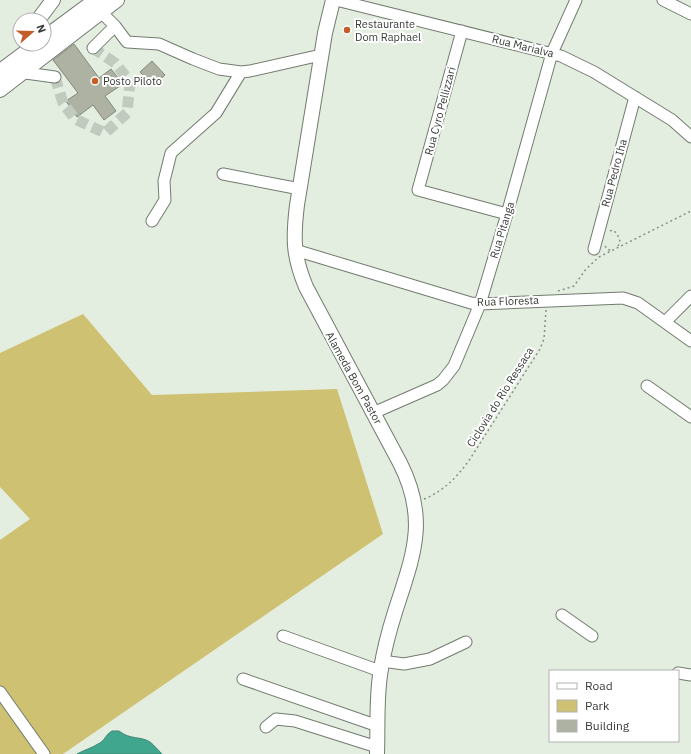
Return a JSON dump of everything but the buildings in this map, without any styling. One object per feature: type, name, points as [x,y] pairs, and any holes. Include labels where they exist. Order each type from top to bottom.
[{"type":"highway","points":[[52,20],[78,0]]},
{"type":"highway","points":[[52,35],[99,6]]},
{"type":"highway","points":[[1,68],[14,52]]},
{"type":"highway","points":[[1,68],[26,52]]},
{"type":"main road","points":[[44,12],[53,0]]},
{"type":"main road","points":[[0,90],[22,73],[99,6],[117,0]]},
{"type":"main road","name":"Alameda Bom Pastor","points":[[335,0],[326,28],[321,55],[295,222],[295,250],[297,262],[306,287],[405,473],[415,503],[416,528],[413,557],[391,624],[381,666],[377,751]]},
{"type":"street","name":"Rua Marialva","points":[[335,0],[552,53],[582,66],[635,97],[676,124],[691,136]]},
{"type":"street","points":[[663,0],[691,14]]},
{"type":"street","name":"Rua Pitanga","points":[[373,413],[437,385],[454,366],[480,304],[552,53],[575,1]]},
{"type":"street","points":[[99,6],[127,42],[159,44],[207,65],[220,69],[241,72],[263,69],[321,55]]},
{"type":"street","points":[[93,48],[115,26]]},
{"type":"street","name":"Rua Cyro Pellizzari","points":[[462,31],[418,190],[507,214]]},
{"type":"street","points":[[1,68],[22,73],[55,77]]},
{"type":"street","points":[[152,221],[166,200],[164,181],[170,154],[216,113],[241,72]]},
{"type":"street","name":"Rua Pedro Iha","points":[[594,249],[635,97]]},
{"type":"street","points":[[223,174],[300,188]]},
{"type":"street","name":"Rua Floresta","points":[[295,250],[462,301],[480,304],[623,298],[638,303],[691,341]]},
{"type":"street","points":[[665,322],[691,296]]},
{"type":"street","points":[[647,386],[691,417]]},
{"type":"street","points":[[562,616],[592,636]]},
{"type":"street","points":[[283,636],[381,666],[404,664],[430,659],[466,642]]},
{"type":"street","points":[[679,673],[691,675]]},
{"type":"street","points":[[243,678],[378,726]]},
{"type":"street","points":[[0,692],[44,754]]},
{"type":"street","points":[[266,727],[276,719],[295,721],[377,751]]},
{"type":"path","points":[[550,300],[555,291],[574,286],[592,262],[612,250],[691,211]]},
{"type":"path","points":[[607,232],[613,230],[616,232],[620,242],[616,248]]},
{"type":"path","points":[[604,242],[607,248],[612,250]]},
{"type":"path","name":"Ciclovia do Rio Ressaca","points":[[415,503],[430,497],[448,484],[464,468],[540,349],[544,339],[545,316],[550,300]]},
{"type":"green space","points":[[83,314],[152,395],[337,389],[383,534],[63,754],[0,754],[0,540],[30,519],[0,487],[0,353]]},
{"type":"shaded area","points":[[112,731],[119,731],[127,736],[147,740],[152,743],[162,754],[77,754],[100,743]]},
{"type":"tunnel","points":[[55,77],[63,103],[75,119],[105,133],[127,113],[130,82],[115,63],[93,48]]},
{"type":"place","name":"Restaurante Dom Raphael","points":[[347,30]]},
{"type":"place","name":"Posto Piloto","points":[[95,81]]}]
